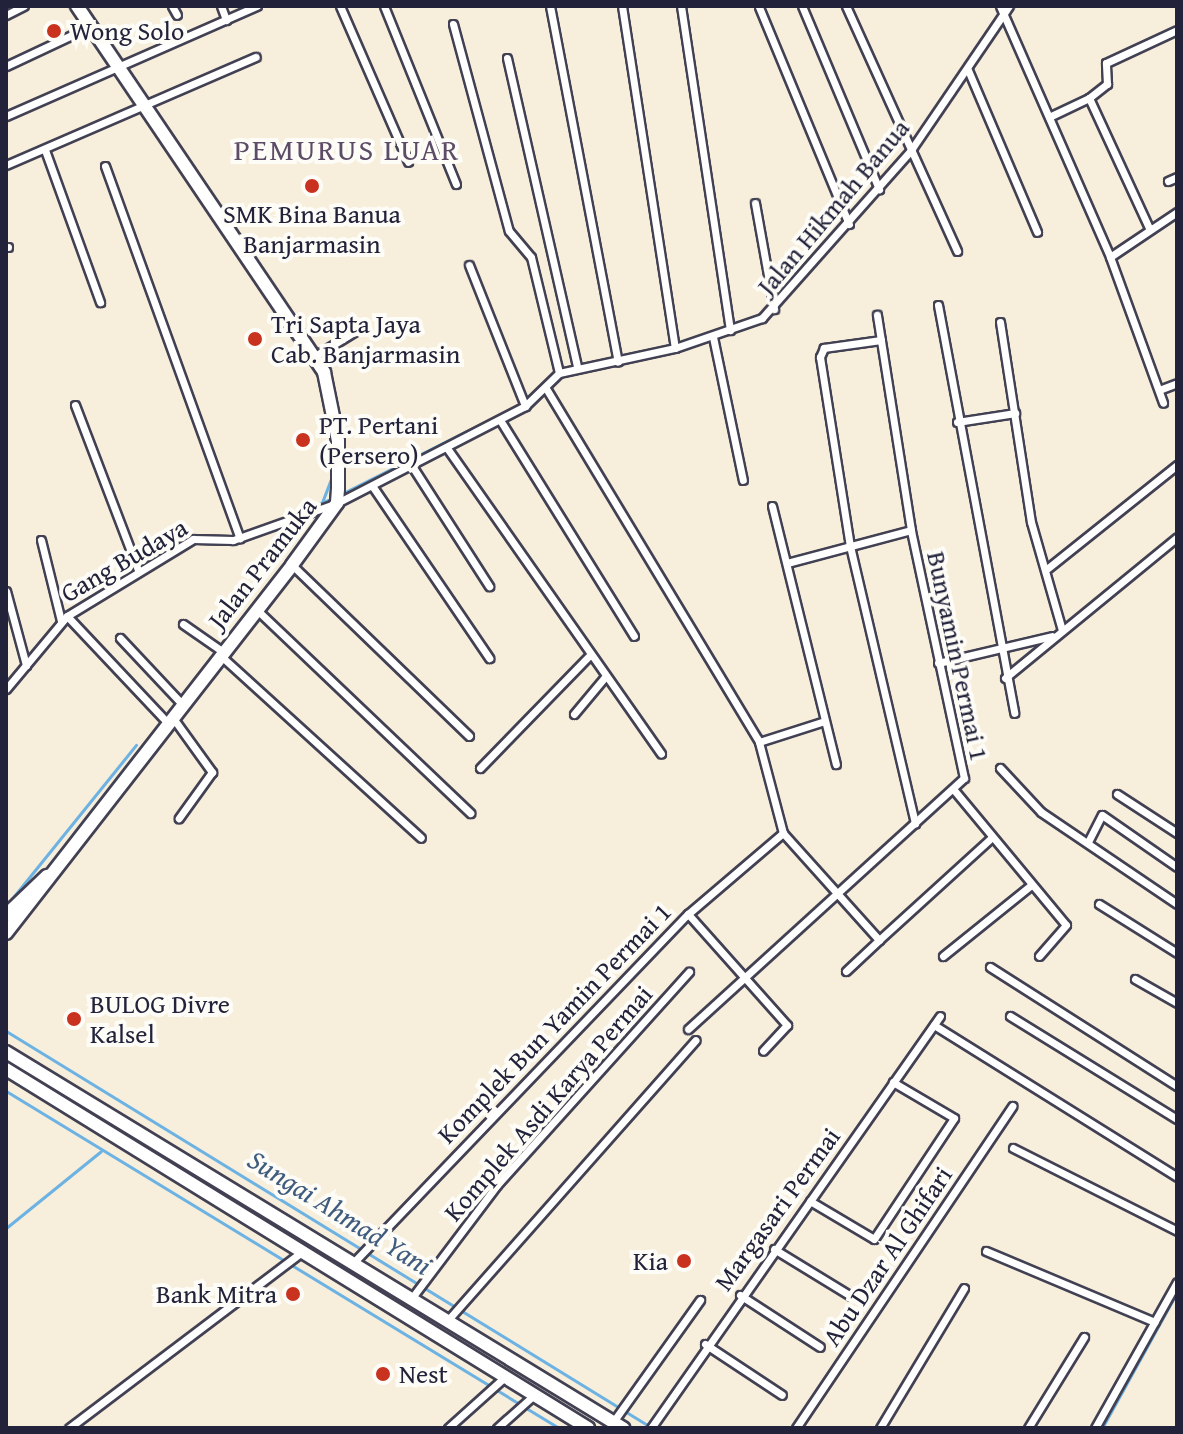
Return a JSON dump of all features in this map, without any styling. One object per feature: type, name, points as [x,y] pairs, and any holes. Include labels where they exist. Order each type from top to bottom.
[{"type":"main road","name":"Jalan Pramuka","points":[[6,933],[168,718],[292,565],[337,503],[334,413],[315,356],[77,6]]},
{"type":"main road","name":"Jalan Pramuka","points":[[6,915],[47,876]]},
{"type":"main road","points":[[6,1052],[359,1256],[411,1299],[618,1425]]},
{"type":"main road","points":[[6,1069],[481,1360],[535,1394],[572,1424],[588,1428]]},
{"type":"main road","points":[[481,1360],[489,1347]]},
{"type":"street","points":[[6,15],[24,6]]},
{"type":"street","points":[[172,6],[177,15]]},
{"type":"street","points":[[221,6],[226,20]]},
{"type":"street","points":[[6,116],[257,6]]},
{"type":"street","points":[[340,6],[408,162]]},
{"type":"street","points":[[398,6],[386,9],[456,184]]},
{"type":"street","points":[[550,6],[618,362]]},
{"type":"street","points":[[622,6],[675,348]]},
{"type":"street","points":[[681,6],[730,330]]},
{"type":"street","points":[[802,6],[879,189]]},
{"type":"street","points":[[846,6],[957,251]]},
{"type":"street","points":[[1000,6],[1110,257],[1163,403]]},
{"type":"street","name":"Jalan Hikmah Banua","points":[[559,373],[577,367],[618,362],[713,337],[774,309],[911,150],[1009,6]]},
{"type":"street","points":[[759,7],[849,224]]},
{"type":"street","points":[[337,503],[525,406],[547,390],[559,373],[531,257],[509,231],[453,24]]},
{"type":"street","points":[[6,66],[91,26]]},
{"type":"street","points":[[1049,117],[1089,98],[1107,84],[1106,63],[1177,30]]},
{"type":"street","points":[[6,165],[256,57]]},
{"type":"street","points":[[507,58],[577,367]]},
{"type":"street","points":[[968,70],[1037,232]]},
{"type":"street","points":[[1089,98],[1150,230]]},
{"type":"street","points":[[45,150],[100,302]]},
{"type":"street","points":[[105,166],[240,538]]},
{"type":"street","points":[[1168,181],[1177,177]]},
{"type":"street","points":[[755,203],[774,309]]},
{"type":"street","points":[[1110,257],[1177,212]]},
{"type":"street","points":[[469,265],[525,406]]},
{"type":"street","points":[[938,305],[999,649],[1014,713]]},
{"type":"street","name":"Bunyamin Permai 1","points":[[688,1029],[743,976],[954,790],[965,768],[938,663],[911,530],[877,315]]},
{"type":"street","points":[[1000,322],[1031,522],[1048,568],[1062,630]]},
{"type":"street","points":[[315,356],[364,326]]},
{"type":"street","points":[[713,337],[743,480]]},
{"type":"street","points":[[881,340],[824,348],[820,357],[850,546],[915,824]]},
{"type":"street","points":[[1159,390],[1177,383]]},
{"type":"street","points":[[547,390],[759,742],[783,833],[879,940]]},
{"type":"street","points":[[75,405],[138,570]]},
{"type":"street","points":[[957,422],[1015,413]]},
{"type":"street","points":[[500,420],[634,636]]},
{"type":"street","points":[[447,448],[588,657],[661,754]]},
{"type":"street","points":[[1048,568],[1177,465]]},
{"type":"street","points":[[412,466],[489,586]]},
{"type":"street","points":[[373,487],[489,658]]},
{"type":"street","name":"Gang Budaya","points":[[6,689],[64,618],[138,570],[200,536],[240,538],[337,503]]},
{"type":"street","points":[[772,506],[836,764]]},
{"type":"street","points":[[787,563],[911,530]]},
{"type":"street","points":[[1005,678],[1177,537]]},
{"type":"street","points":[[41,540],[64,618],[168,718],[212,772],[179,818]]},
{"type":"street","points":[[292,565],[469,736]]},
{"type":"street","points":[[6,591],[26,665]]},
{"type":"street","points":[[256,609],[470,813]]},
{"type":"street","points":[[183,624],[221,653],[421,838]]},
{"type":"street","points":[[938,663],[1054,635]]},
{"type":"street","points":[[120,638],[181,703]]},
{"type":"street","points":[[480,768],[588,657]]},
{"type":"street","points":[[574,714],[604,678]]},
{"type":"street","points":[[759,742],[825,721]]},
{"type":"street","points":[[1000,768],[1041,812],[1177,904]]},
{"type":"street","points":[[954,790],[989,840],[1067,929],[1039,956]]},
{"type":"street","points":[[1117,794],[1177,833]]},
{"type":"street","points":[[1088,842],[1102,815],[1177,867]]},
{"type":"street","name":"Komplek Bun Yamin Permai 1","points":[[359,1256],[688,914],[783,833]]},
{"type":"street","points":[[846,971],[989,840]]},
{"type":"street","points":[[943,956],[1030,886]]},
{"type":"street","points":[[1099,904],[1177,953]]},
{"type":"street","points":[[688,914],[787,1027],[763,1051]]},
{"type":"street","points":[[990,967],[1177,1086]]},
{"type":"street","name":"Komplek Asdi Karya Permai","points":[[411,1299],[497,1185],[689,972]]},
{"type":"street","points":[[1135,979],[1177,1003]]},
{"type":"street","name":"Margasari Permai","points":[[654,1424],[705,1344],[940,1016]]},
{"type":"street","points":[[1010,1016],[1177,1119]]},
{"type":"street","points":[[934,1025],[1177,1177]]},
{"type":"street","points":[[447,1321],[696,1040]]},
{"type":"street","points":[[810,1201],[874,1239],[954,1118],[893,1082]]},
{"type":"street","name":"Abu Dzar Al Ghifari","points":[[796,1428],[1012,1106]]},
{"type":"street","points":[[1013,1148],[1177,1231]]},
{"type":"street","points":[[774,1249],[851,1296]]},
{"type":"street","points":[[69,1428],[280,1271],[303,1250]]},
{"type":"street","points":[[986,1251],[1155,1322]]},
{"type":"street","points":[[1095,1428],[1176,1284]]},
{"type":"street","points":[[880,1428],[964,1288]]},
{"type":"street","points":[[740,1295],[820,1347]]},
{"type":"street","points":[[618,1425],[623,1408],[700,1300]]},
{"type":"street","points":[[1028,1428],[1084,1337]]},
{"type":"street","points":[[705,1344],[782,1395]]},
{"type":"street","points":[[448,1428],[506,1376]]},
{"type":"street","points":[[497,1428],[535,1394]]},
{"type":"waterway","points":[[343,493],[499,415]]},
{"type":"waterway","points":[[321,505],[331,479]]},
{"type":"waterway","points":[[296,513],[333,498]]},
{"type":"waterway","points":[[6,906],[136,745]]},
{"type":"waterway","name":"Sungai Ahmad Yani","points":[[6,1031],[649,1426]]},
{"type":"waterway","name":"Sungai Ahmad Yani","points":[[6,1091],[559,1428]]},
{"type":"waterway","points":[[6,1228],[101,1151]]},
{"type":"waterway","points":[[1102,1428],[1177,1292]]},
{"type":"place","name":"Wong Solo","points":[[54,31]]},
{"type":"place","name":"SMK Bina Banua Banjarmasin","points":[[312,186]]},
{"type":"place","name":"Tri Sapta Jaya Cab. Banjarmasin","points":[[255,339]]},
{"type":"place","name":"PT. Pertani (Persero)","points":[[303,440]]},
{"type":"place","name":"BULOG Divre Kalsel","points":[[74,1019]]},
{"type":"place","name":"Kia","points":[[684,1261]]},
{"type":"place","name":"Bank Mitra","points":[[293,1294]]},
{"type":"place","name":"Nest","points":[[383,1374]]},
{"type":"district","name":"PEMURUS LUAR","points":[[347,149]]}]
